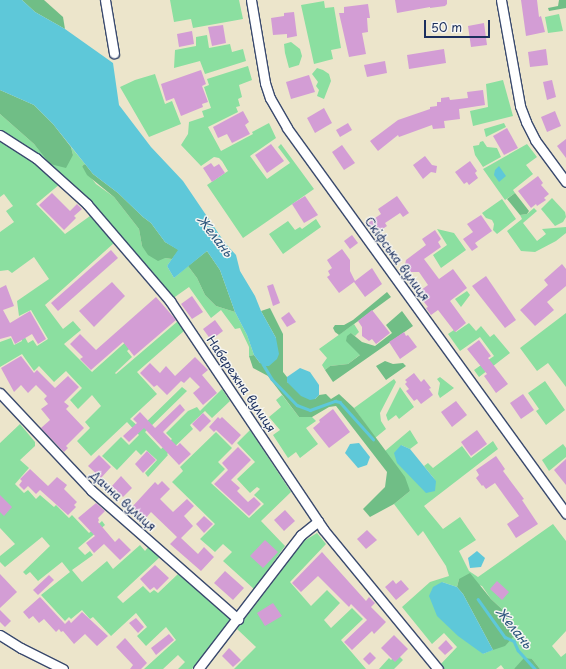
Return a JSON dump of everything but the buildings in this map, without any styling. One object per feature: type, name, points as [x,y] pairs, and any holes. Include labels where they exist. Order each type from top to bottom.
[{"type":"street","points":[[105,0],[114,53]]},
{"type":"street","name":"Скіфська вулиця","points":[[250,0],[265,83],[270,98],[287,128],[566,514]]},
{"type":"street","points":[[500,0],[520,106],[526,122],[538,145],[566,182]]},
{"type":"street","name":"Набережна вулиця","points":[[0,134],[36,158],[87,204],[170,301],[318,521],[346,558],[438,669]]},
{"type":"street","name":"Дачна вулиця","points":[[0,393],[82,481],[238,619]]},
{"type":"street","points":[[198,669],[238,619],[301,535],[318,521]]},
{"type":"street","points":[[0,635],[63,669]]},
{"type":"green space","points":[[22,0],[44,0],[63,17],[65,29],[35,12]]},
{"type":"green space","points":[[170,0],[239,0],[243,19],[193,28],[191,19],[174,22]]},
{"type":"green space","points":[[559,0],[566,0],[566,8],[549,11],[548,8],[558,6]]},
{"type":"green space","points":[[324,1],[325,8],[334,7],[341,48],[331,50],[333,59],[314,64],[301,5]]},
{"type":"green space","points":[[559,14],[563,31],[548,33],[545,17]]},
{"type":"green space","points":[[207,35],[209,48],[230,44],[232,52],[243,49],[246,61],[205,74],[200,61],[174,68],[175,50],[196,46],[196,37]]},
{"type":"green space","points":[[291,42],[300,49],[302,56],[299,65],[289,68],[284,44]]},
{"type":"green space","points":[[248,66],[252,80],[239,85],[242,97],[238,99],[240,106],[236,107],[238,112],[208,127],[221,151],[253,134],[252,132],[269,123],[276,138],[250,156],[267,179],[290,163],[278,147],[281,144],[314,189],[243,238],[207,185],[228,171],[222,161],[219,158],[214,157],[201,166],[181,145],[188,134],[189,122],[204,117],[202,111],[211,108],[204,87],[209,85],[207,79]]},
{"type":"green space","points":[[317,68],[329,74],[331,81],[324,99],[317,96],[319,90],[316,86],[318,82],[312,74]]},
{"type":"green space","points":[[155,74],[165,104],[172,101],[181,124],[149,137],[120,87],[135,80]]},
{"type":"green space","points":[[503,80],[513,116],[473,126],[470,111],[488,107],[486,84]]},
{"type":"green space","points":[[0,90],[34,105],[53,124],[71,147],[73,155],[66,168],[50,164],[34,144],[0,114]]},
{"type":"green space","points":[[0,114],[34,144],[51,164],[73,155],[71,147],[85,164],[82,166],[96,184],[114,197],[139,229],[142,246],[165,258],[172,259],[167,266],[174,278],[188,266],[197,278],[205,295],[216,306],[235,312],[247,335],[254,355],[249,356],[249,347],[240,328],[235,329],[221,310],[211,318],[189,287],[172,299],[89,202],[0,131]]},
{"type":"green space","points":[[504,123],[506,127],[486,137],[484,129]]},
{"type":"green space","points":[[0,139],[33,160],[60,184],[36,204],[65,234],[90,216],[114,243],[45,305],[63,329],[73,321],[81,330],[64,344],[92,372],[139,330],[138,341],[127,351],[132,357],[115,373],[116,374],[178,321],[184,331],[137,372],[157,394],[130,419],[140,428],[182,387],[187,391],[145,432],[161,449],[172,439],[166,433],[188,411],[197,407],[200,411],[222,389],[230,401],[212,418],[205,411],[190,425],[193,429],[167,454],[168,455],[148,477],[145,473],[157,460],[146,450],[141,455],[136,450],[117,470],[102,456],[121,437],[129,445],[139,435],[127,422],[91,456],[77,441],[90,428],[85,422],[101,406],[92,395],[78,409],[70,400],[82,388],[66,371],[54,382],[39,366],[34,371],[22,354],[0,367],[0,342],[11,338],[14,345],[22,341],[18,324],[28,343],[33,340],[37,346],[48,339],[31,310],[19,316],[17,301],[49,279],[34,257],[12,273],[8,270],[0,271],[0,232],[14,222],[6,211],[13,206],[4,194],[0,197]]},
{"type":"green space","points":[[483,141],[487,147],[497,148],[501,157],[483,167],[475,155],[473,146],[479,145],[480,142]]},
{"type":"green space","points":[[527,144],[537,157],[526,165],[533,174],[513,190],[515,193],[505,200],[483,169]]},
{"type":"green space","points":[[85,164],[93,174],[118,193],[151,223],[165,242],[179,250],[172,259],[165,258],[158,261],[148,255],[142,246],[139,229],[114,197],[87,175],[82,166]]},
{"type":"green space","points":[[515,193],[529,211],[527,214],[520,215],[507,199]]},
{"type":"green space","points":[[552,198],[565,212],[566,217],[563,222],[555,226],[541,209]]},
{"type":"green space","points":[[502,199],[516,219],[497,234],[493,230],[494,224],[492,220],[486,218],[482,213]]},
{"type":"green space","points":[[534,208],[537,211],[523,223],[537,241],[546,234],[542,229],[566,227],[566,233],[556,241],[535,252],[521,251],[507,231],[522,219],[520,215],[527,214]]},
{"type":"green space","points":[[316,219],[321,227],[283,254],[269,234],[288,221],[295,230],[300,227],[302,229]]},
{"type":"green space","points":[[437,229],[454,233],[466,250],[441,268],[433,255],[447,245]]},
{"type":"green space","points":[[207,251],[220,270],[235,312],[216,306],[205,295],[197,278],[188,266]]},
{"type":"green space","points":[[467,291],[470,295],[461,307],[455,299]]},
{"type":"green space","points":[[387,292],[391,297],[339,335],[335,332],[333,328],[335,325],[344,325],[353,320]]},
{"type":"green space","points":[[270,308],[283,334],[283,372],[287,377],[287,382],[315,399],[319,395],[326,394],[331,399],[339,394],[354,408],[405,477],[410,491],[394,504],[370,517],[363,509],[385,487],[387,472],[336,406],[329,407],[312,417],[299,417],[268,376],[253,368],[249,356],[254,355],[260,363],[276,338],[261,311]]},
{"type":"green space","points":[[402,311],[413,326],[333,382],[325,370],[330,366],[348,364],[360,355],[346,341],[347,336],[351,333],[362,342],[375,346],[392,333],[386,325]]},
{"type":"green space","points":[[566,313],[566,387],[548,363],[537,371],[520,348]]},
{"type":"green space","points":[[469,323],[476,331],[481,326],[490,337],[494,334],[510,353],[479,377],[474,370],[494,356],[480,337],[460,351],[448,334],[454,330],[456,332]]},
{"type":"green space","points":[[354,324],[359,332],[355,336],[351,333],[356,350],[361,354],[348,364],[330,366],[325,370],[322,365],[327,358],[319,349]]},
{"type":"green space","points":[[385,361],[393,364],[403,363],[406,366],[386,380],[376,366]]},
{"type":"green space","points":[[440,377],[454,388],[440,398],[438,394],[440,383],[437,379]]},
{"type":"green space","points":[[394,379],[396,382],[380,413],[381,421],[386,429],[375,438],[354,408]]},
{"type":"green space","points":[[545,381],[565,410],[546,425],[536,411],[539,409],[528,393]]},
{"type":"green space","points":[[400,387],[414,407],[399,419],[396,415],[388,421],[386,415]]},
{"type":"green space","points":[[282,395],[299,417],[312,417],[316,421],[306,428],[318,444],[300,458],[296,452],[288,458],[273,435],[280,430],[269,417],[281,407],[276,400]]},
{"type":"green space","points":[[20,424],[35,442],[35,446],[20,460],[29,468],[15,484],[24,493],[28,490],[36,499],[40,495],[54,507],[56,505],[69,518],[72,515],[89,533],[102,521],[105,525],[78,548],[85,555],[90,551],[93,555],[72,570],[82,582],[107,561],[113,569],[140,545],[145,551],[149,546],[160,557],[117,597],[123,603],[143,586],[150,593],[154,590],[158,593],[178,574],[232,620],[192,669],[178,669],[185,662],[178,655],[163,669],[144,669],[176,640],[166,627],[146,646],[137,636],[147,627],[136,613],[111,636],[93,617],[90,619],[82,610],[71,619],[69,617],[65,621],[41,595],[70,572],[62,562],[38,581],[30,572],[26,575],[23,572],[50,546],[42,537],[5,567],[0,562],[0,556],[15,544],[0,528],[0,443]]},
{"type":"green space","points":[[250,430],[291,492],[261,521],[285,546],[254,589],[223,561],[232,552],[223,544],[215,552],[200,539],[215,524],[172,482],[183,471],[180,467],[216,432],[232,448],[218,462],[225,469],[211,483],[249,518],[264,504],[254,495],[260,489],[257,487],[250,493],[237,479],[255,462],[237,443]]},
{"type":"green space","points":[[410,430],[418,443],[410,449],[401,445],[436,481],[424,466],[428,463],[433,468],[462,446],[471,458],[493,441],[498,449],[424,506],[443,529],[460,517],[476,540],[459,551],[469,571],[478,577],[553,524],[566,541],[566,631],[552,646],[561,657],[566,653],[566,669],[540,669],[532,659],[514,669],[504,669],[501,665],[496,669],[442,669],[439,666],[457,647],[444,633],[432,644],[402,607],[430,582],[449,576],[446,566],[423,531],[418,536],[394,504],[410,491],[385,451]],"holes":[[[459,579],[482,586],[491,599],[505,612],[499,647],[483,654],[442,582],[457,587]]]},
{"type":"green space","points":[[563,444],[566,448],[566,457],[549,471],[542,460]]},
{"type":"green space","points":[[317,533],[326,544],[290,582],[311,606],[327,590],[340,603],[324,620],[331,628],[352,608],[363,619],[341,640],[366,669],[234,669],[256,647],[237,629],[304,541]]},
{"type":"green space","points":[[470,573],[491,599],[505,612],[513,637],[505,646],[493,650],[463,594],[457,587],[459,579]]},
{"type":"green space","points":[[397,654],[403,660],[394,669],[379,669],[389,658],[391,660]]},
{"type":"green space","points":[[524,658],[532,659],[540,669],[514,669]]},
{"type":"water","points":[[0,0],[22,0],[35,12],[65,29],[113,63],[119,105],[151,147],[183,181],[225,243],[236,255],[240,271],[255,296],[261,311],[276,338],[279,354],[277,359],[269,366],[264,366],[254,355],[247,335],[235,312],[220,270],[207,251],[174,278],[167,266],[178,250],[165,242],[151,223],[118,193],[93,174],[53,124],[34,105],[0,90]]},
{"type":"water","points":[[499,166],[506,176],[499,182],[494,175],[495,170]]},
{"type":"water","points":[[300,368],[310,372],[319,385],[319,395],[315,399],[310,400],[301,396],[287,382],[287,377]]},
{"type":"water","points":[[359,443],[370,457],[367,465],[358,468],[345,453],[350,444]]},
{"type":"water","points":[[401,445],[410,449],[436,481],[435,491],[426,493],[397,463],[394,453]]},
{"type":"water","points":[[477,551],[485,558],[481,567],[470,568],[468,558]]},
{"type":"water","points":[[442,582],[457,587],[463,594],[493,650],[483,654],[458,636],[437,616],[429,596],[433,587]]},
{"type":"waterway","name":"Желань","points":[[263,364],[272,379],[297,405],[310,410],[335,401],[340,402],[373,439]]},
{"type":"waterway","name":"Желань","points":[[478,599],[505,637],[514,641],[518,650],[535,669]]}]
